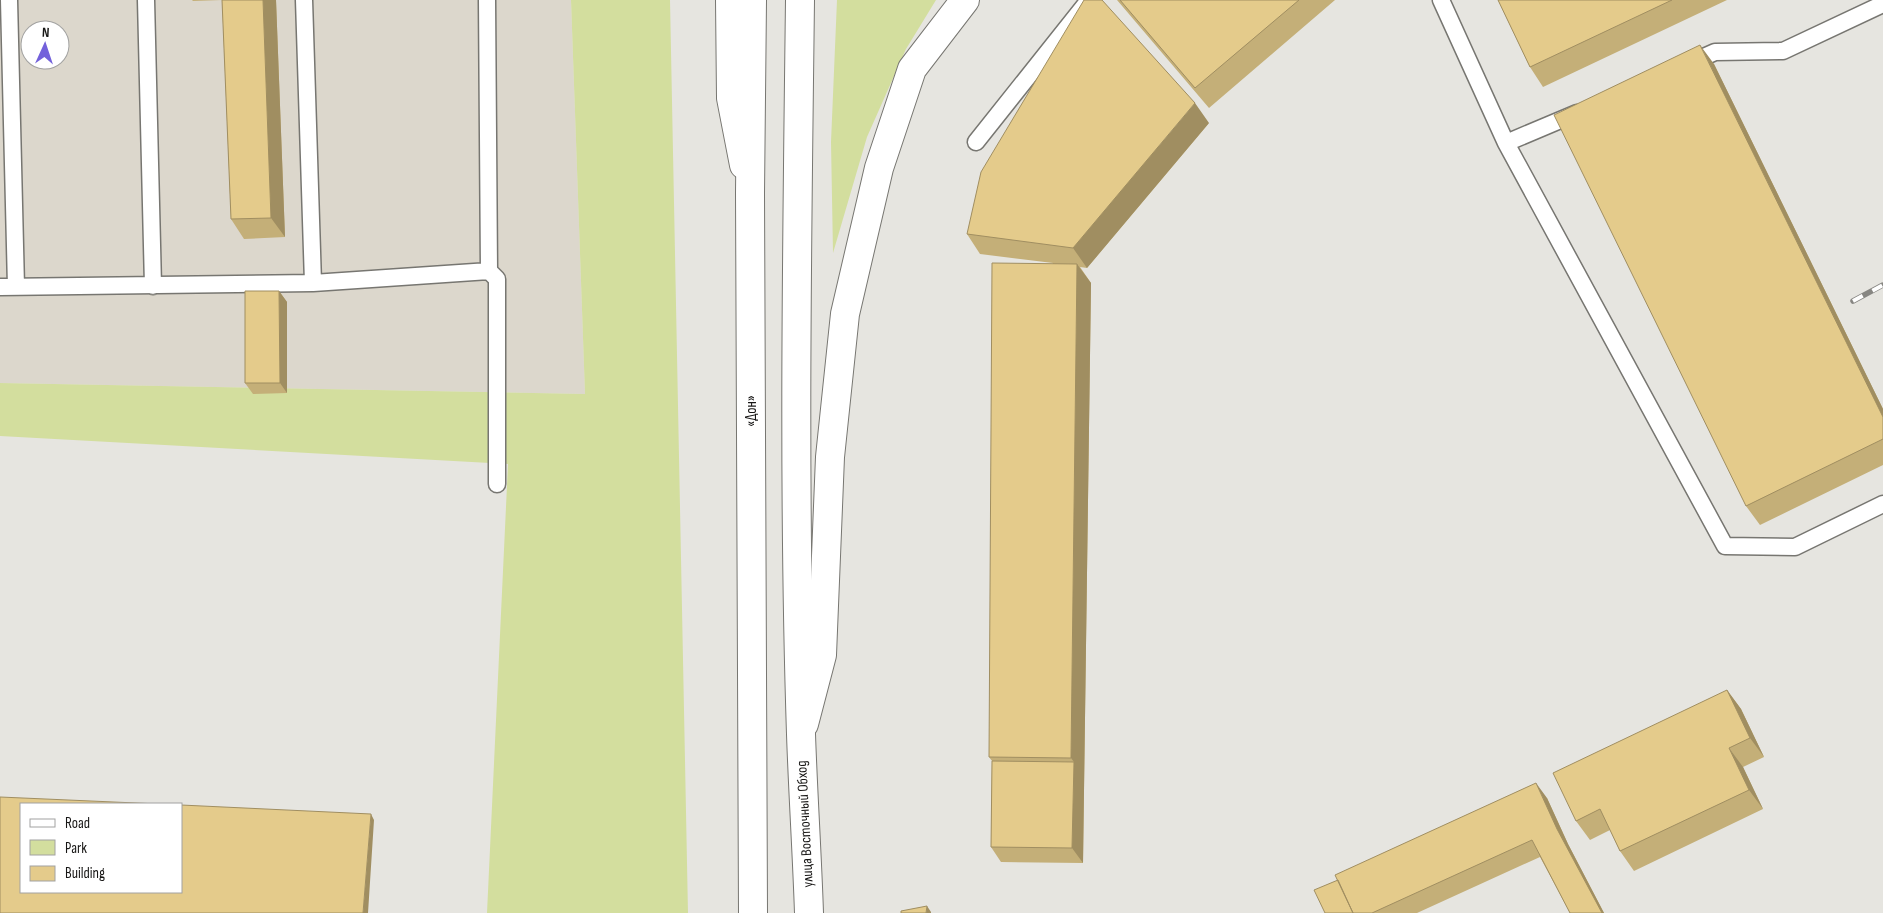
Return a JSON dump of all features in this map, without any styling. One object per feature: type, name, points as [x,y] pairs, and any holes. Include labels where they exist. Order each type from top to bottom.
[{"type":"main road","points":[[730,0],[731,98],[750,193]]},
{"type":"main road","name":"«Дон»","points":[[752,0],[750,193],[753,913]]},
{"type":"main road","points":[[800,0],[797,379],[801,735]]},
{"type":"main road","points":[[801,735],[822,655],[830,457],[845,314],[880,168],[912,69],[965,0]]},
{"type":"main road","name":"улица Восточный Обход","points":[[801,735],[809,913]]},
{"type":"lane","points":[[9,0],[8,287],[313,283],[489,271]]},
{"type":"lane","points":[[146,0],[153,286]]},
{"type":"lane","points":[[304,0],[313,283]]},
{"type":"lane","points":[[487,0],[489,271],[497,279],[497,484]]},
{"type":"lane","points":[[976,142],[1089,0]]},
{"type":"lane","points":[[1441,0],[1506,143],[1724,546],[1796,547],[1883,504]]},
{"type":"lane","points":[[1670,72],[1716,52],[1783,51],[1883,4]]},
{"type":"lane","points":[[1506,143],[1588,108]]},
{"type":"shaded area","points":[[0,0],[571,0],[585,394],[0,383]]},
{"type":"green space","points":[[571,0],[670,0],[688,913],[487,913],[508,464],[0,436],[0,383],[585,394]]},
{"type":"green space","points":[[837,0],[936,0],[906,49],[867,137],[833,253],[831,142]]},
{"type":"building","points":[[222,0],[263,0],[271,218],[231,219]]},
{"type":"building","points":[[1084,0],[1102,0],[1195,103],[1073,248],[967,234],[981,172]]},
{"type":"building","points":[[1120,0],[1299,0],[1195,88]]},
{"type":"building","points":[[1498,0],[1672,0],[1530,67]]},
{"type":"building","points":[[1700,45],[1883,417],[1883,439],[1746,506],[1554,115]]},
{"type":"building","points":[[992,263],[1077,264],[1071,758],[989,757]]},
{"type":"building","points":[[245,291],[279,291],[280,383],[245,383]]},
{"type":"building","points":[[1727,690],[1750,738],[1729,748],[1749,790],[1620,851],[1600,809],[1576,821],[1553,773]]},
{"type":"building","points":[[992,761],[1074,762],[1072,848],[991,847]]},
{"type":"building","points":[[1536,783],[1557,829],[1602,913],[1570,913],[1532,840],[1372,913],[1353,913],[1335,875]]},
{"type":"building","points":[[0,797],[136,803],[20,803],[20,893],[182,893],[182,805],[371,814],[363,913],[0,913]]},
{"type":"building","points":[[1338,880],[1353,913],[1325,913],[1314,890]]},
{"type":"building","points":[[927,906],[926,913],[901,913],[901,911]]},
{"type":"railway","points":[[1853,301],[1883,285]]}]
